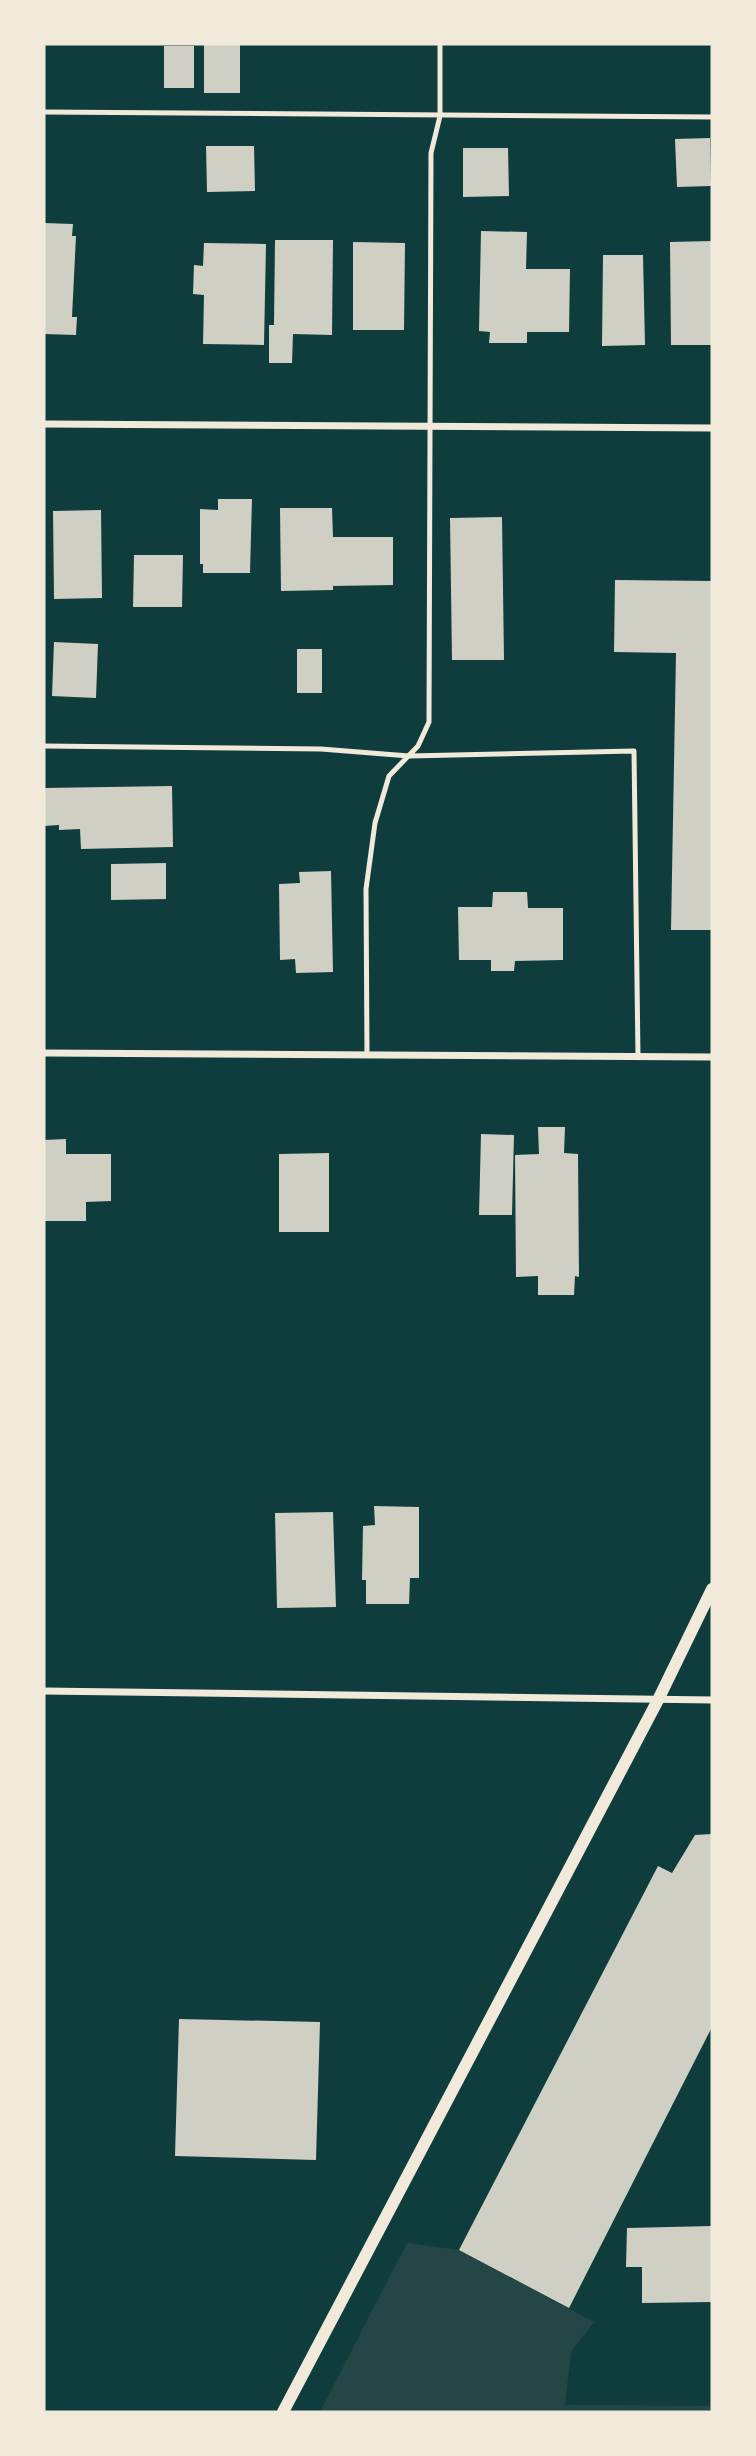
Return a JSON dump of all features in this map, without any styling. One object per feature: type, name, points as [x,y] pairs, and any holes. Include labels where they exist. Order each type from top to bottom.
[{"type":"street","points":[[44,424],[712,428]]},
{"type":"street","points":[[44,1053],[712,1057]]},
{"type":"street","points":[[283,2412],[658,1700],[712,1590]]},
{"type":"street","points":[[44,1691],[712,1699]]},
{"type":"lane","points":[[367,1055],[366,889],[375,822],[388,776],[418,746],[429,722],[431,153],[440,116],[440,44]]},
{"type":"lane","points":[[44,112],[712,117]]},
{"type":"lane","points":[[44,746],[321,749],[409,756],[634,751],[638,1057]]},
{"type":"shaded area","points":[[407,2243],[459,2250],[594,2322],[571,2352],[565,2405],[712,2406],[712,2412],[320,2412]]},
{"type":"building","points":[[204,44],[240,44],[240,93],[204,93]]},
{"type":"building","points":[[164,46],[194,46],[194,88],[164,88]]},
{"type":"building","points":[[710,138],[711,186],[677,187],[675,139]]},
{"type":"building","points":[[206,146],[254,146],[255,191],[207,192]]},
{"type":"building","points":[[463,148],[508,148],[509,196],[463,197]]},
{"type":"building","points":[[44,223],[73,224],[72,236],[76,236],[72,317],[77,317],[76,335],[44,334]]},
{"type":"building","points":[[481,231],[527,232],[526,269],[570,269],[569,332],[527,332],[527,343],[489,343],[490,332],[479,331]]},
{"type":"building","points":[[275,240],[333,240],[332,335],[293,334],[292,363],[269,363],[269,325],[274,325]]},
{"type":"building","points":[[712,241],[712,345],[671,345],[670,242]]},
{"type":"building","points":[[353,242],[405,243],[404,330],[353,330]]},
{"type":"building","points":[[204,243],[266,244],[264,345],[203,344],[204,295],[193,294],[194,265],[203,266]]},
{"type":"building","points":[[603,255],[643,255],[645,345],[602,346]]},
{"type":"building","points":[[218,499],[252,499],[250,573],[203,573],[203,564],[200,564],[200,509],[218,510]]},
{"type":"building","points":[[280,508],[332,508],[333,537],[393,537],[393,585],[333,586],[333,590],[281,591]]},
{"type":"building","points":[[101,510],[102,598],[54,599],[53,511]]},
{"type":"building","points":[[502,517],[504,660],[452,660],[450,518]]},
{"type":"building","points":[[134,555],[183,555],[182,607],[133,607]]},
{"type":"building","points":[[615,580],[712,581],[712,930],[671,930],[676,653],[614,652]]},
{"type":"building","points":[[54,642],[98,644],[96,698],[52,696]]},
{"type":"building","points":[[297,649],[322,649],[322,693],[297,693]]},
{"type":"building","points":[[172,786],[173,847],[81,849],[80,829],[59,830],[59,825],[44,826],[44,788]]},
{"type":"building","points":[[166,863],[166,899],[111,900],[111,864]]},
{"type":"building","points":[[331,871],[333,972],[296,973],[295,959],[280,960],[279,884],[300,883],[299,872]]},
{"type":"building","points":[[493,892],[527,892],[528,908],[563,908],[563,960],[515,961],[514,971],[491,971],[491,960],[459,960],[458,907],[492,907]]},
{"type":"building","points":[[538,1127],[565,1127],[564,1153],[578,1154],[579,1277],[575,1276],[574,1295],[538,1295],[538,1276],[516,1277],[515,1155],[539,1154]]},
{"type":"building","points":[[481,1134],[514,1135],[512,1215],[479,1215]]},
{"type":"building","points":[[66,1139],[66,1154],[111,1154],[111,1201],[86,1202],[86,1221],[44,1221],[44,1140]]},
{"type":"building","points":[[329,1153],[329,1232],[279,1232],[279,1154]]},
{"type":"building","points":[[374,1506],[419,1507],[419,1578],[410,1578],[409,1604],[366,1604],[366,1580],[362,1580],[363,1526],[375,1525]]},
{"type":"building","points":[[333,1512],[336,1607],[277,1608],[275,1513]]},
{"type":"building","points":[[712,1834],[712,2027],[569,2308],[459,2250],[658,1866],[672,1873],[695,1835]]},
{"type":"building","points":[[179,2019],[320,2022],[316,2160],[175,2156]]},
{"type":"building","points":[[712,2226],[712,2302],[642,2303],[642,2267],[626,2267],[627,2228]]}]
